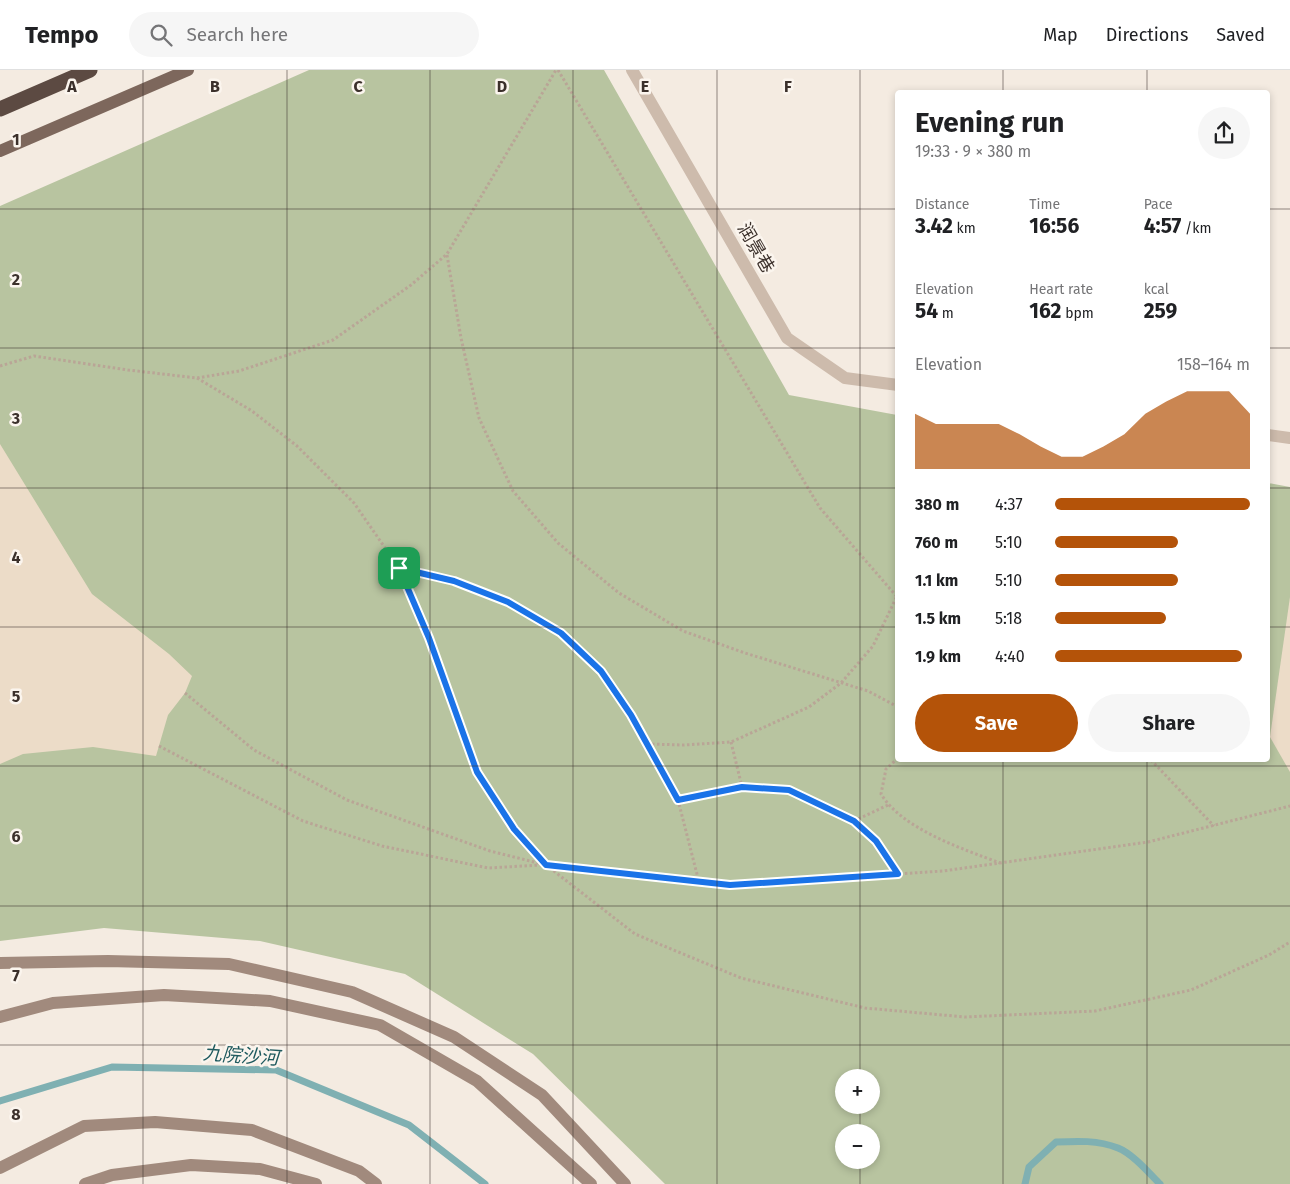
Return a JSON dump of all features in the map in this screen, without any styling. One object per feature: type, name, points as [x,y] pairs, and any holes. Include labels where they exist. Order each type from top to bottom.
[{"type":"highway","points":[[0,109],[90,70]]},
{"type":"main road","points":[[0,151],[188,70]]},
{"type":"main road","points":[[0,963],[108,961],[228,964],[352,992],[454,1037],[542,1095],[625,1184]]},
{"type":"main road","points":[[0,1017],[53,1003],[164,995],[270,1000],[380,1025],[477,1081],[591,1184]]},
{"type":"main road","points":[[0,1168],[84,1126],[155,1122],[252,1130],[359,1171],[376,1184]]},
{"type":"main road","points":[[85,1184],[112,1175],[191,1165],[260,1169],[316,1184]]},
{"type":"street","name":"润景巷","points":[[632,70],[787,338],[845,378],[895,385]]},
{"type":"street","points":[[1270,435],[1290,438]]},
{"type":"path","points":[[0,366],[34,356],[197,378],[239,371],[333,340],[411,285],[447,254],[557,70],[820,508],[895,596]]},
{"type":"path","points":[[447,254],[461,338],[479,418],[513,491],[558,543],[619,593],[683,631],[745,653],[868,691],[895,704]]},
{"type":"path","points":[[197,378],[252,411],[298,446],[354,503],[399,568],[429,638],[477,772],[514,829],[546,865],[635,934],[741,978],[865,1008],[965,1017],[1095,1012],[1191,990],[1269,955],[1290,942]]},
{"type":"path","points":[[399,568],[454,581],[508,602],[561,633],[601,671],[631,715],[678,800],[699,882]]},
{"type":"path","points":[[647,744],[684,745],[731,742],[809,706],[841,683],[873,646],[895,602]]},
{"type":"path","points":[[185,693],[254,750],[347,800],[490,851],[546,865],[699,882],[730,885],[943,871],[1148,842],[1290,806]]},
{"type":"path","points":[[731,742],[742,787]]},
{"type":"path","points":[[159,746],[302,821],[382,846],[488,868],[546,865]]},
{"type":"path","points":[[895,761],[886,769],[881,794],[888,805],[925,832],[1001,863]]},
{"type":"path","points":[[1153,762],[1214,826]]},
{"type":"path","points":[[678,800],[742,787],[789,790],[854,821],[876,841],[898,874]]},
{"type":"path","points":[[854,821],[888,805]]},
{"type":"green space","points":[[309,70],[604,70],[789,395],[895,415],[895,762],[1270,762],[1270,483],[1290,487],[1290,1184],[665,1184],[533,1054],[405,974],[260,941],[104,928],[0,941],[0,206]]},
{"type":"shaded area","points":[[0,444],[92,594],[169,654],[192,676],[185,693],[168,715],[156,756],[93,747],[23,754],[0,764]]},
{"type":"shaded area","points":[[1290,597],[1290,772],[1270,737]]},
{"type":"waterway","name":"九院沙河","points":[[0,1101],[112,1067],[276,1070],[409,1125],[485,1184]]},
{"type":"waterway","points":[[1025,1184],[1029,1167],[1056,1142],[1080,1141],[1095,1142],[1124,1151],[1160,1184]]},
{"type":"route","points":[[399,568],[454,581],[508,602],[561,633],[601,671],[631,715],[678,800],[742,787],[789,790],[854,821],[876,841],[898,874],[730,885],[546,865],[514,829],[477,772],[429,638],[399,568]]}]
